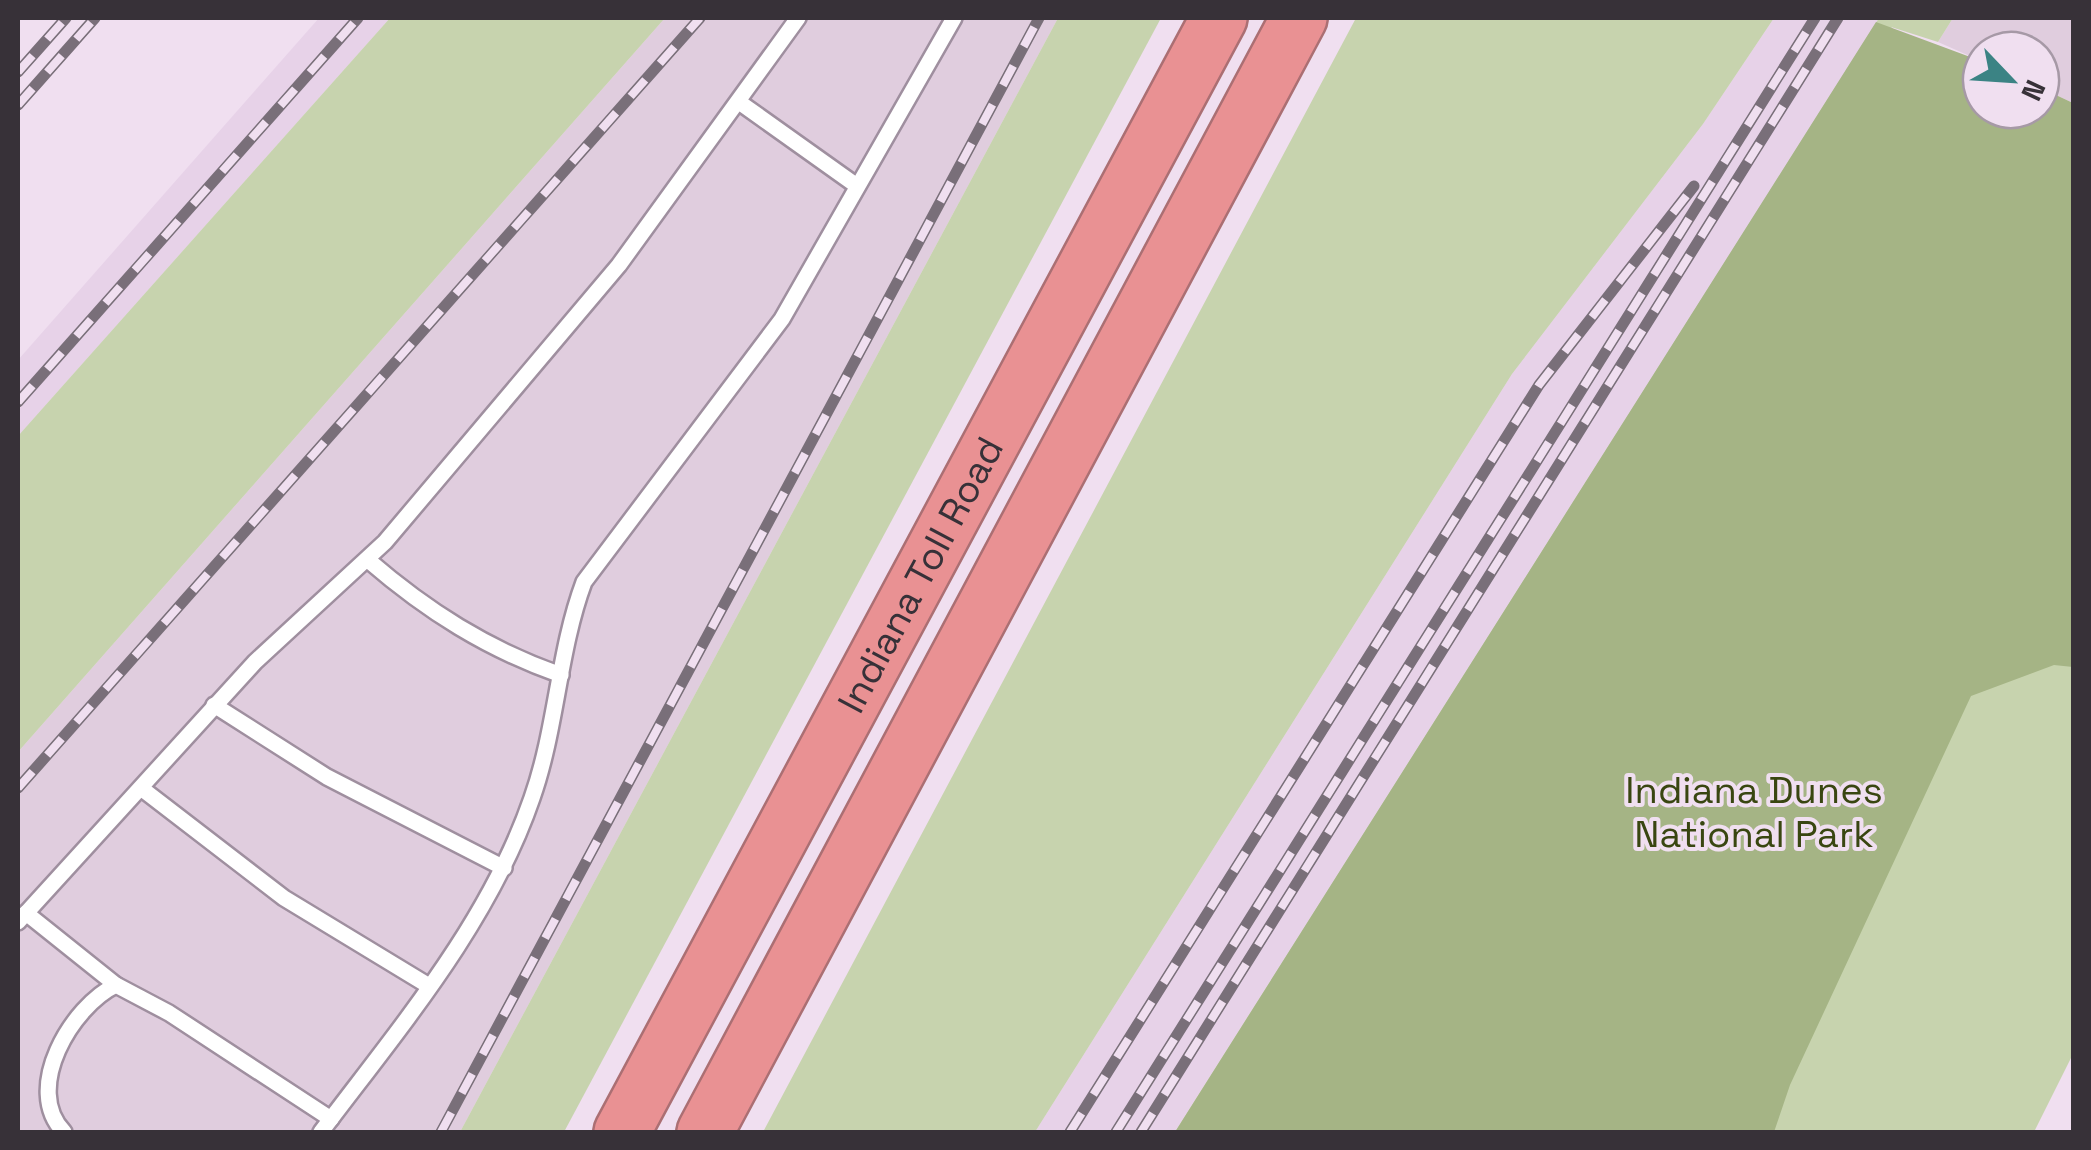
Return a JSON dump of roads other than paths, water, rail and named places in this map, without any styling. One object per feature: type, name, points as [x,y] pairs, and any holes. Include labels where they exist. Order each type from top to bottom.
[{"type":"highway","name":"Indiana Toll Road","points":[[622,1132],[1219,18]]},
{"type":"highway","name":"Indiana Toll Road","points":[[705,1132],[1300,18]]},
{"type":"lane","points":[[798,18],[619,265],[368,560],[282,636],[214,706],[22,918],[116,985],[169,1012],[326,1126],[495,889],[533,796],[570,621],[584,582],[782,319],[954,18]]},
{"type":"lane","points":[[740,102],[858,186]]},
{"type":"lane","points":[[368,560],[414,598],[488,647],[560,675]]},
{"type":"lane","points":[[214,706],[327,777],[504,868]]},
{"type":"lane","points":[[142,788],[284,898],[429,986]]},
{"type":"lane","points":[[64,1132],[48,1096],[52,1068],[71,1026],[95,995],[116,985]]},
{"type":"railway","points":[[18,72],[66,18]]},
{"type":"railway","points":[[18,105],[95,18]]},
{"type":"railway","points":[[18,402],[358,18]]},
{"type":"railway","points":[[18,788],[700,18]]},
{"type":"railway","points":[[441,1132],[1039,18]]},
{"type":"railway","points":[[1116,1132],[1815,18]]},
{"type":"railway","points":[[1141,1132],[1838,18]]},
{"type":"railway","points":[[1070,1132],[1539,385],[1694,186]]},
{"type":"park label","name":"Indiana Dunes National Park","points":[[1754,812]]}]
